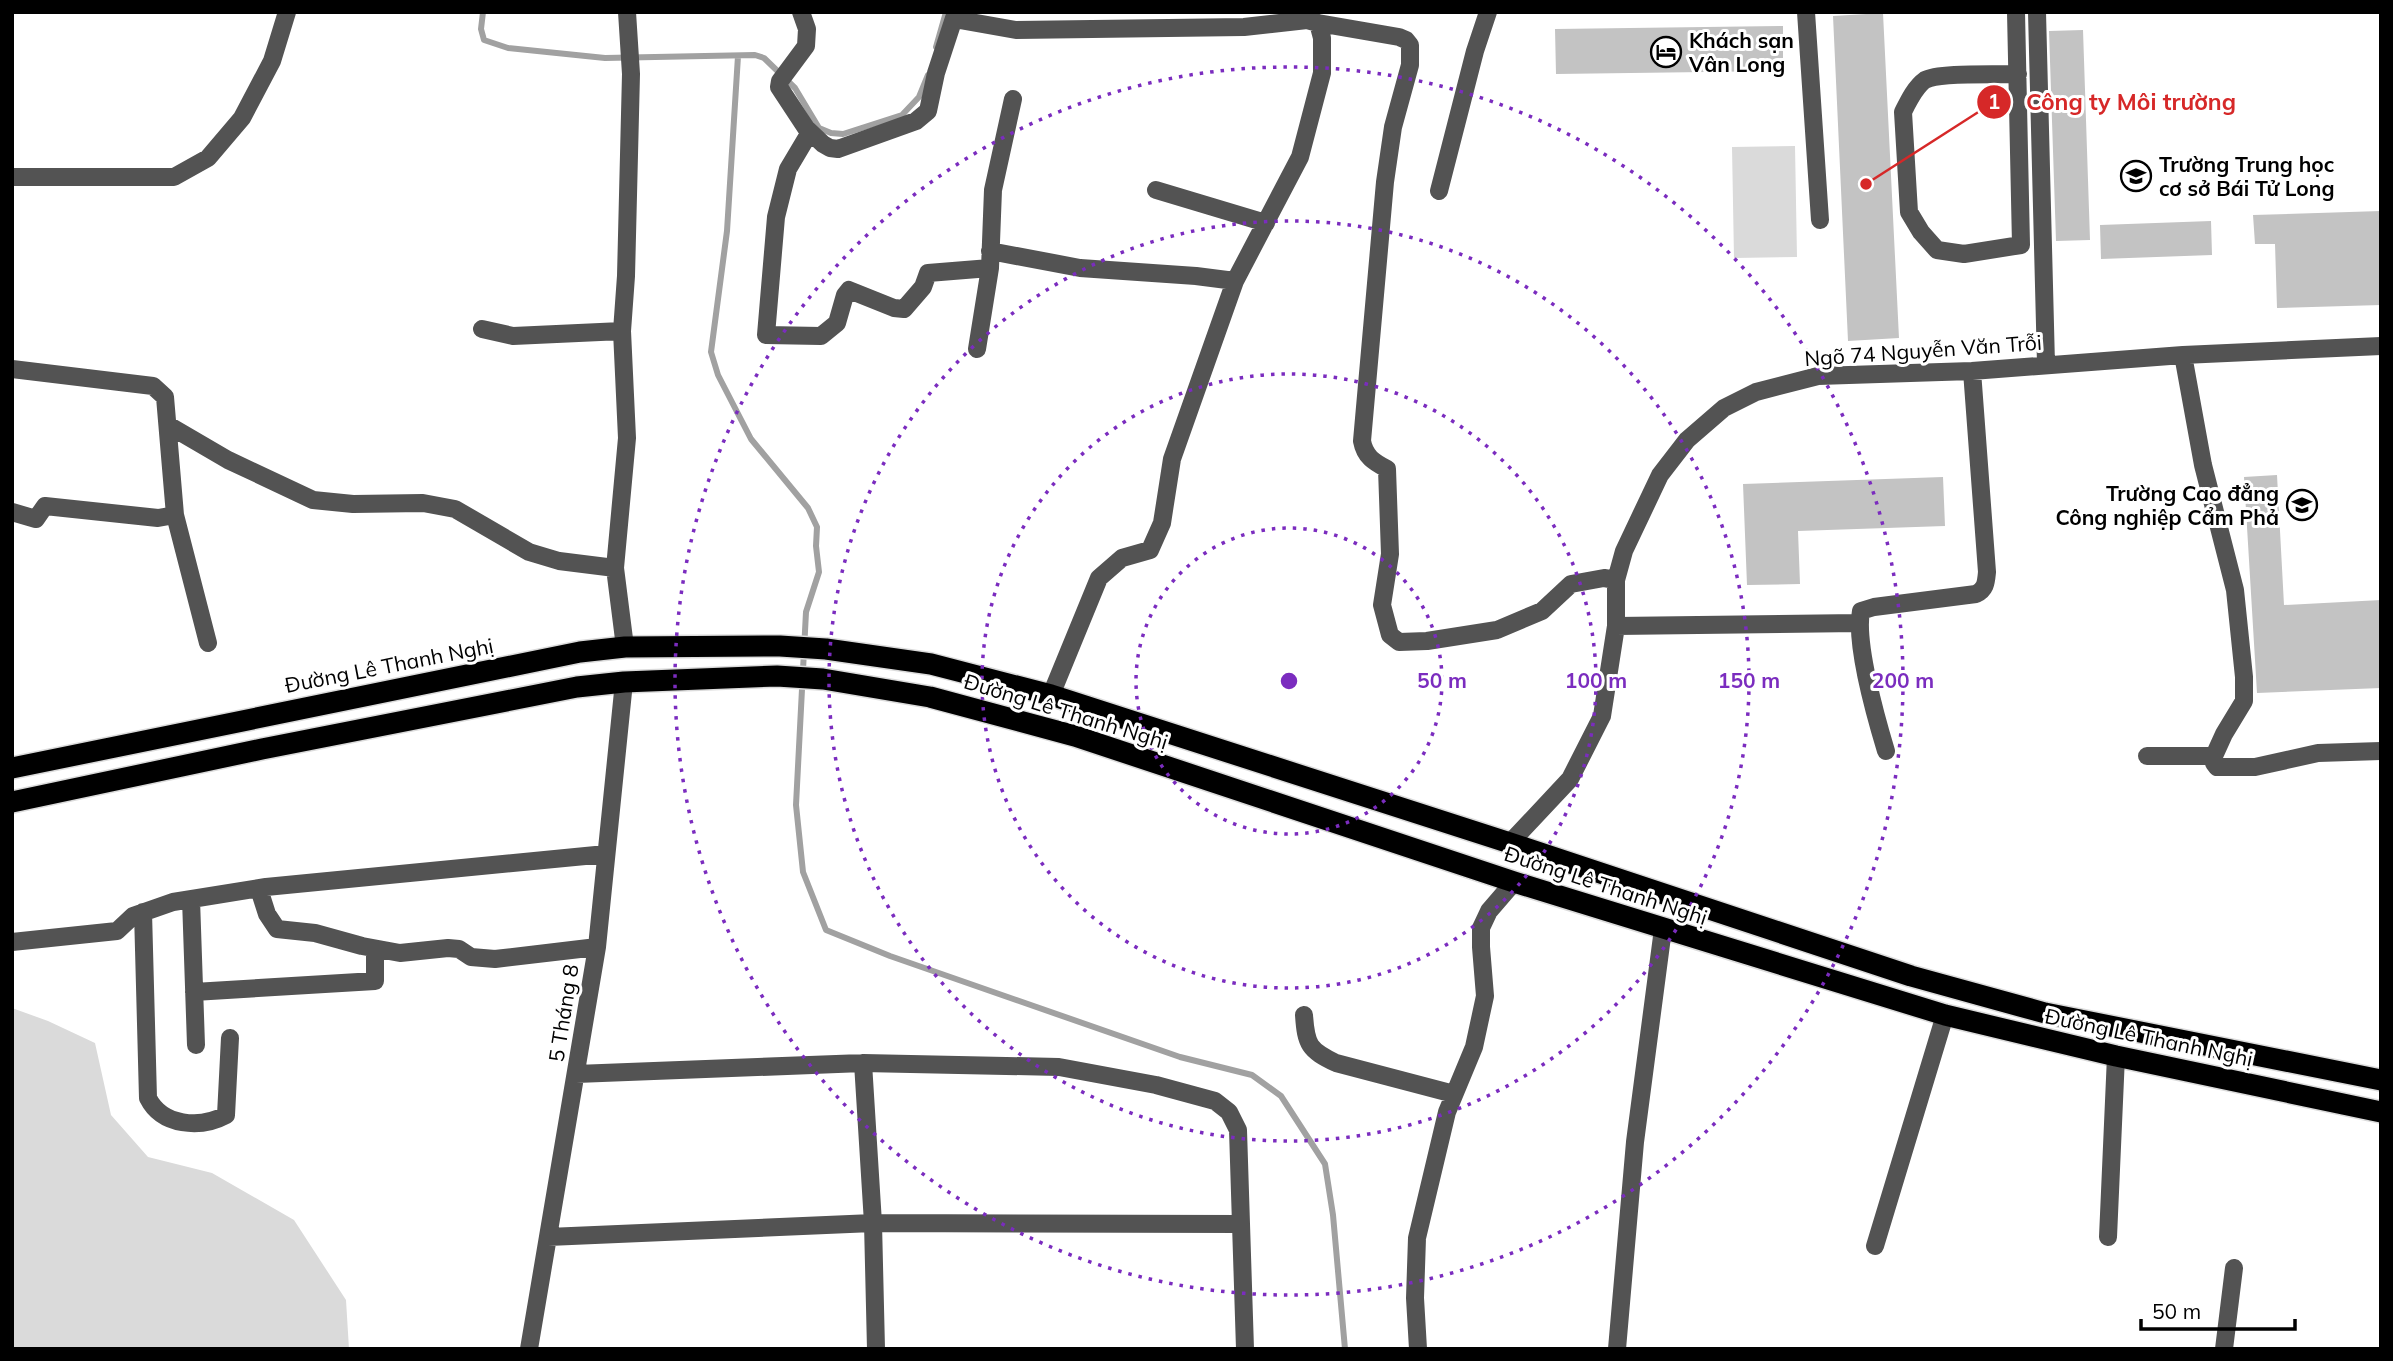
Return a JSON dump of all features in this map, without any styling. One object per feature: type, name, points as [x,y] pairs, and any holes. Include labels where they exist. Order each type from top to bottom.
[{"type":"highway","name":"Đường Lê Thanh Nghị","points":[[12,768],[255,716],[580,652],[625,647],[779,646],[826,649],[930,664],[1051,695],[1911,976],[2045,1013],[2381,1080]]},
{"type":"highway","name":"Đường Lê Thanh Nghị","points":[[624,682],[777,676],[823,679],[930,696],[1075,736],[1514,882],[1945,1015],[2116,1056],[2381,1112]]},
{"type":"highway","points":[[12,802],[577,687],[624,682]]},
{"type":"highway","points":[[255,716],[262,749]]},
{"type":"highway","points":[[1236,791],[1247,759]]},
{"type":"street","points":[[12,177],[174,177],[208,158],[242,118],[272,61],[287,12]]},
{"type":"street","points":[[625,647],[615,568],[627,438],[622,331],[631,74],[627,12]]},
{"type":"street","points":[[801,12],[808,39],[782,80],[782,93],[810,132],[823,145],[838,149],[916,121],[928,111],[936,73],[955,16],[1016,30],[1244,27],[1311,18],[1406,40],[1411,51],[1410,65],[1394,127],[1385,182],[1362,441],[1369,458],[1387,469],[1390,554],[1382,605],[1390,635],[1399,642],[1427,641],[1497,630],[1542,611],[1571,584],[1604,578],[1616,580]]},
{"type":"street","points":[[1439,191],[1475,51],[1488,12]]},
{"type":"street","points":[[1806,12],[1820,220]]},
{"type":"street","points":[[2016,12],[2018,74],[2021,245],[1964,254],[1937,250],[1921,232],[1909,212],[1903,112],[1924,80],[1939,76],[2018,74]]},
{"type":"street","points":[[2037,12],[2046,364]]},
{"type":"street","points":[[1051,695],[1099,578],[1122,558],[1150,550],[1162,523],[1172,459],[1236,281],[1300,157],[1322,73],[1322,38],[1311,18]]},
{"type":"street","points":[[977,349],[990,259],[993,190],[1013,99]]},
{"type":"street","points":[[810,132],[788,170],[776,218],[766,335],[821,336],[836,323],[849,290],[894,308],[904,309],[923,287],[928,273],[990,259],[1236,281]]},
{"type":"street","points":[[1156,190],[1266,223]]},
{"type":"street","points":[[482,329],[513,336],[622,331]]},
{"type":"street","name":"Ngõ 74 Nguyễn Văn Trỗi","points":[[1510,843],[1570,779],[1602,716],[1616,626],[1616,580],[1624,551],[1660,475],[1687,440],[1724,408],[1756,392],[1818,376],[1972,371],[2183,355],[2381,346]]},
{"type":"street","points":[[2183,355],[2203,466],[2235,590],[2244,677],[2244,701],[2214,757],[2214,763],[2217,767],[2255,767],[2318,753],[2381,751]]},
{"type":"street","points":[[12,369],[153,386],[165,397],[175,515],[208,643]]},
{"type":"street","points":[[1885,751],[1868,682],[1859,623],[1861,611],[1976,594],[1982,591],[1986,583],[1972,371]]},
{"type":"street","points":[[169,425],[228,460],[313,500],[353,504],[423,503],[455,509],[529,552],[559,561],[615,568]]},
{"type":"street","points":[[12,512],[36,519],[45,506],[158,518],[175,515]]},
{"type":"street","points":[[1616,626],[1859,623]]},
{"type":"street","name":"5 Tháng 8","points":[[529,1349],[597,947],[624,682]]},
{"type":"street","points":[[2147,756],[2214,757]]},
{"type":"street","points":[[12,942],[117,931],[133,916],[173,902],[191,899],[259,889],[606,854]]},
{"type":"street","points":[[1418,1349],[1415,1298],[1417,1238],[1447,1112],[1475,1047],[1485,996],[1480,947],[1482,928],[1489,911],[1514,882]]},
{"type":"street","points":[[259,889],[267,914],[277,929],[316,933],[400,953],[459,949],[471,957],[495,959],[597,947]]},
{"type":"street","points":[[191,899],[196,1045]]},
{"type":"street","points":[[143,912],[148,1098],[154,1110],[170,1120],[198,1123],[218,1120],[226,1115],[230,1038]]},
{"type":"street","points":[[1618,1349],[1634,1142],[1663,929]]},
{"type":"street","points":[[194,992],[375,981],[375,948]]},
{"type":"street","points":[[1304,1015],[1309,1046],[1319,1055],[1336,1063],[1454,1094]]},
{"type":"street","points":[[1875,1246],[1945,1015]]},
{"type":"street","points":[[2108,1237],[2116,1056]]},
{"type":"street","points":[[576,1074],[863,1063],[1059,1067],[1156,1086],[1214,1101],[1229,1112],[1238,1130],[1245,1349]]},
{"type":"street","points":[[863,1063],[873,1223],[876,1349]]},
{"type":"street","points":[[548,1237],[873,1223],[1241,1224]]},
{"type":"street","points":[[2224,1349],[2234,1268]]},
{"type":"shaded area","points":[[1795,146],[1797,257],[1734,258],[1732,147]]},
{"type":"shaded area","points":[[12,1008],[95,1043],[111,1115],[148,1157],[212,1173],[294,1220],[346,1300],[349,1349],[12,1349]]},
{"type":"building","points":[[1883,13],[1899,338],[1848,341],[1833,16]]},
{"type":"building","points":[[1783,26],[1783,71],[1556,74],[1555,29]]},
{"type":"building","points":[[2083,30],[2090,240],[2056,241],[2049,31]]},
{"type":"building","points":[[2381,211],[2381,305],[2277,308],[2275,244],[2255,244],[2253,215]]},
{"type":"building","points":[[2211,221],[2212,255],[2101,259],[2100,225]]},
{"type":"building","points":[[2277,475],[2284,605],[2381,600],[2381,688],[2257,693],[2244,477]]},
{"type":"building","points":[[1943,477],[1945,526],[1798,531],[1800,584],[1747,585],[1743,484]]},
{"type":"waterway","points":[[483,12],[481,29],[484,40],[508,48],[605,58],[755,55],[764,58],[795,88],[819,128],[831,133],[843,134],[902,115],[919,97],[928,75]]},
{"type":"waterway","points":[[936,47],[946,12]]},
{"type":"waterway","points":[[738,56],[727,231],[711,352],[718,375],[751,439],[808,508],[817,527],[819,572],[806,612],[796,805],[803,872],[826,930],[890,956],[1180,1057],[1252,1075],[1281,1096],[1325,1164],[1333,1215],[1345,1349]]},
{"type":"place","name":"Khách sạn Vân Long","points":[[1666,52]]},
{"type":"place","name":"Trường Trung học cơ sở Bái Tử Long","points":[[2136,176]]},
{"type":"place","name":"Công ty Môi trường","points":[[1866,184]]},
{"type":"place","name":"Trường Cao đẳng Công nghiệp Cẩm Phả","points":[[2302,505]]}]
